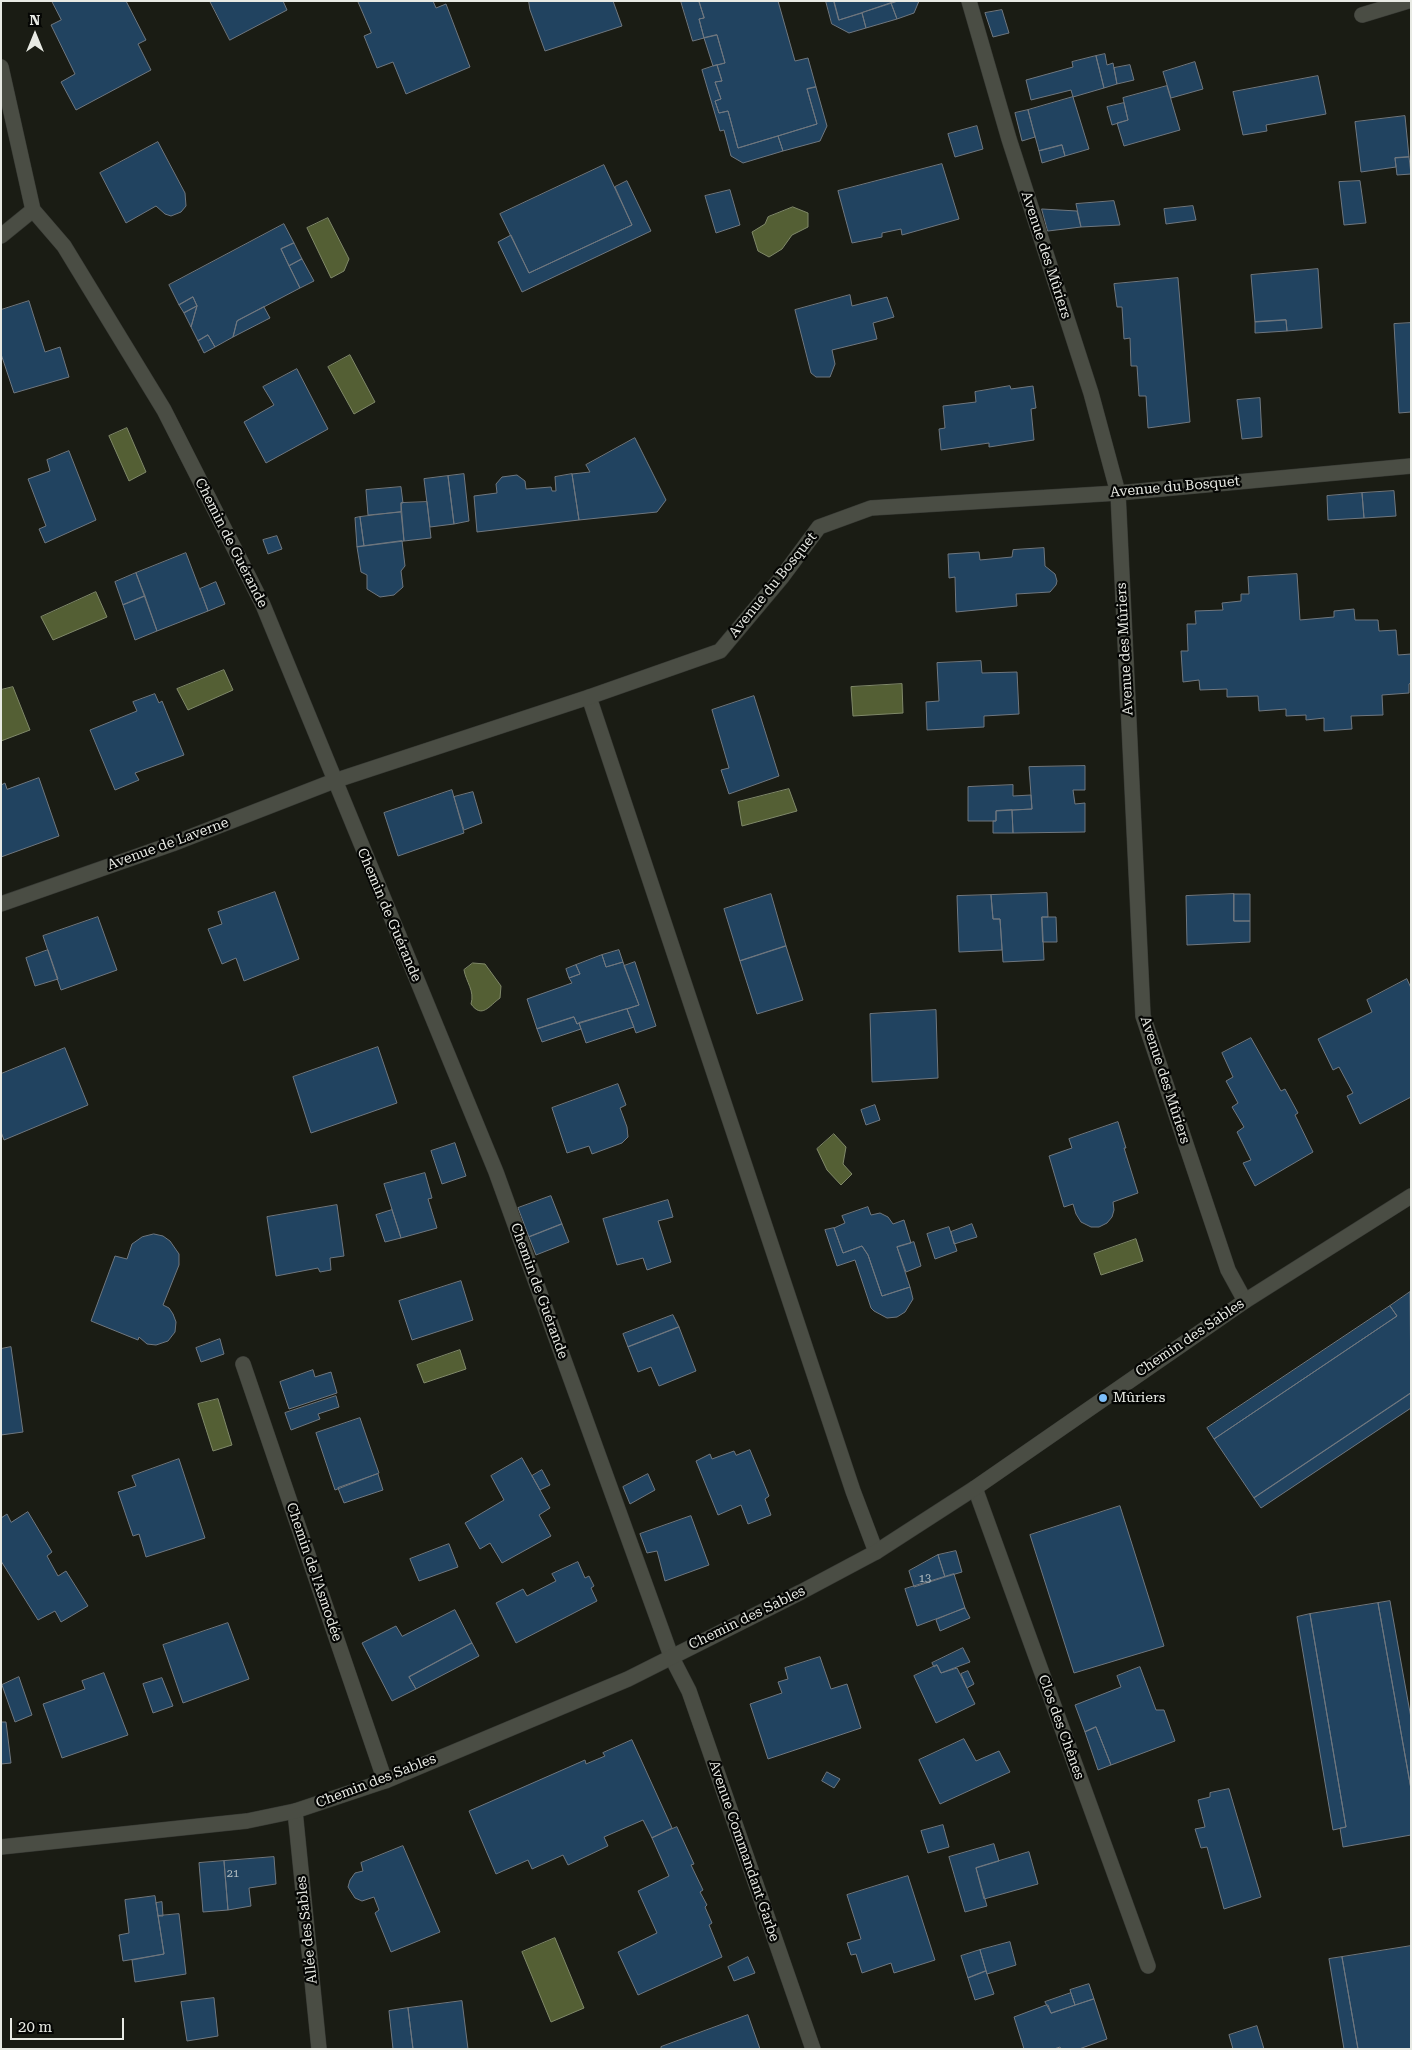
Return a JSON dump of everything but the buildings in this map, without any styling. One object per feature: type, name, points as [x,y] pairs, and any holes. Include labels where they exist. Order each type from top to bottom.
[{"type":"street","name":"Avenue des Mûriers","points":[[969,1],[1009,139],[1091,393],[1118,493],[1143,1016],[1228,1270],[1245,1301]]},
{"type":"street","points":[[1362,15],[1408,1]]},
{"type":"street","points":[[1,67],[33,210],[1,236]]},
{"type":"street","name":"Chemin de Guérande","points":[[33,210],[64,246],[164,410],[263,605],[496,1172],[671,1656]]},
{"type":"street","name":"Avenue du Bosquet","points":[[334,781],[590,697],[720,651],[782,577],[819,527],[871,508],[1118,493],[1411,466]]},
{"type":"street","points":[[590,697],[853,1492],[876,1552]]},
{"type":"street","name":"Avenue de Laverne","points":[[1,904],[172,844],[334,781]]},
{"type":"street","name":"Chemin des Sables","points":[[1,1847],[247,1821],[295,1811],[385,1781],[628,1679],[876,1552],[975,1488],[1245,1301],[1411,1196]]},
{"type":"street","name":"Chemin de l'Asmodée","points":[[243,1364],[385,1781]]},
{"type":"street","name":"Clos des Chênes","points":[[975,1488],[1148,1966]]},
{"type":"street","name":"Avenue Commandant Garbe","points":[[671,1656],[689,1691],[813,2049]]},
{"type":"street","name":"Allée des Sables","points":[[295,1811],[319,2049]]},
{"type":"shaded area","points":[[793,207],[808,213],[808,227],[792,235],[782,249],[769,257],[758,251],[752,232],[765,224],[768,217]]},
{"type":"shaded area","points":[[328,218],[349,259],[344,271],[331,278],[307,228]]},
{"type":"shaded area","points":[[350,355],[375,402],[354,414],[328,367]]},
{"type":"shaded area","points":[[127,428],[146,472],[129,481],[109,436]]},
{"type":"shaded area","points":[[96,592],[107,617],[53,640],[41,617]]},
{"type":"shaded area","points":[[224,670],[233,690],[188,710],[177,689]]},
{"type":"shaded area","points":[[902,684],[903,713],[853,716],[851,687]]},
{"type":"shaded area","points":[[13,687],[30,730],[1,741],[1,690]]},
{"type":"shaded area","points":[[789,789],[797,811],[742,826],[738,802]]},
{"type":"shaded area","points":[[473,963],[485,964],[501,986],[500,998],[486,1010],[482,1011],[479,1011],[471,1004],[472,995],[464,970]]},
{"type":"shaded area","points":[[834,1134],[846,1147],[843,1164],[852,1174],[841,1185],[827,1170],[817,1149]]},
{"type":"shaded area","points":[[1136,1239],[1143,1261],[1101,1275],[1094,1254]]},
{"type":"shaded area","points":[[460,1350],[466,1369],[424,1383],[417,1365]]},
{"type":"shaded area","points":[[218,1399],[232,1445],[213,1451],[198,1404]]},
{"type":"shaded area","points":[[555,1938],[584,2008],[551,2022],[522,1952]]},
{"type":"place","name":"Mûriers","points":[[1103,1398]]}]
